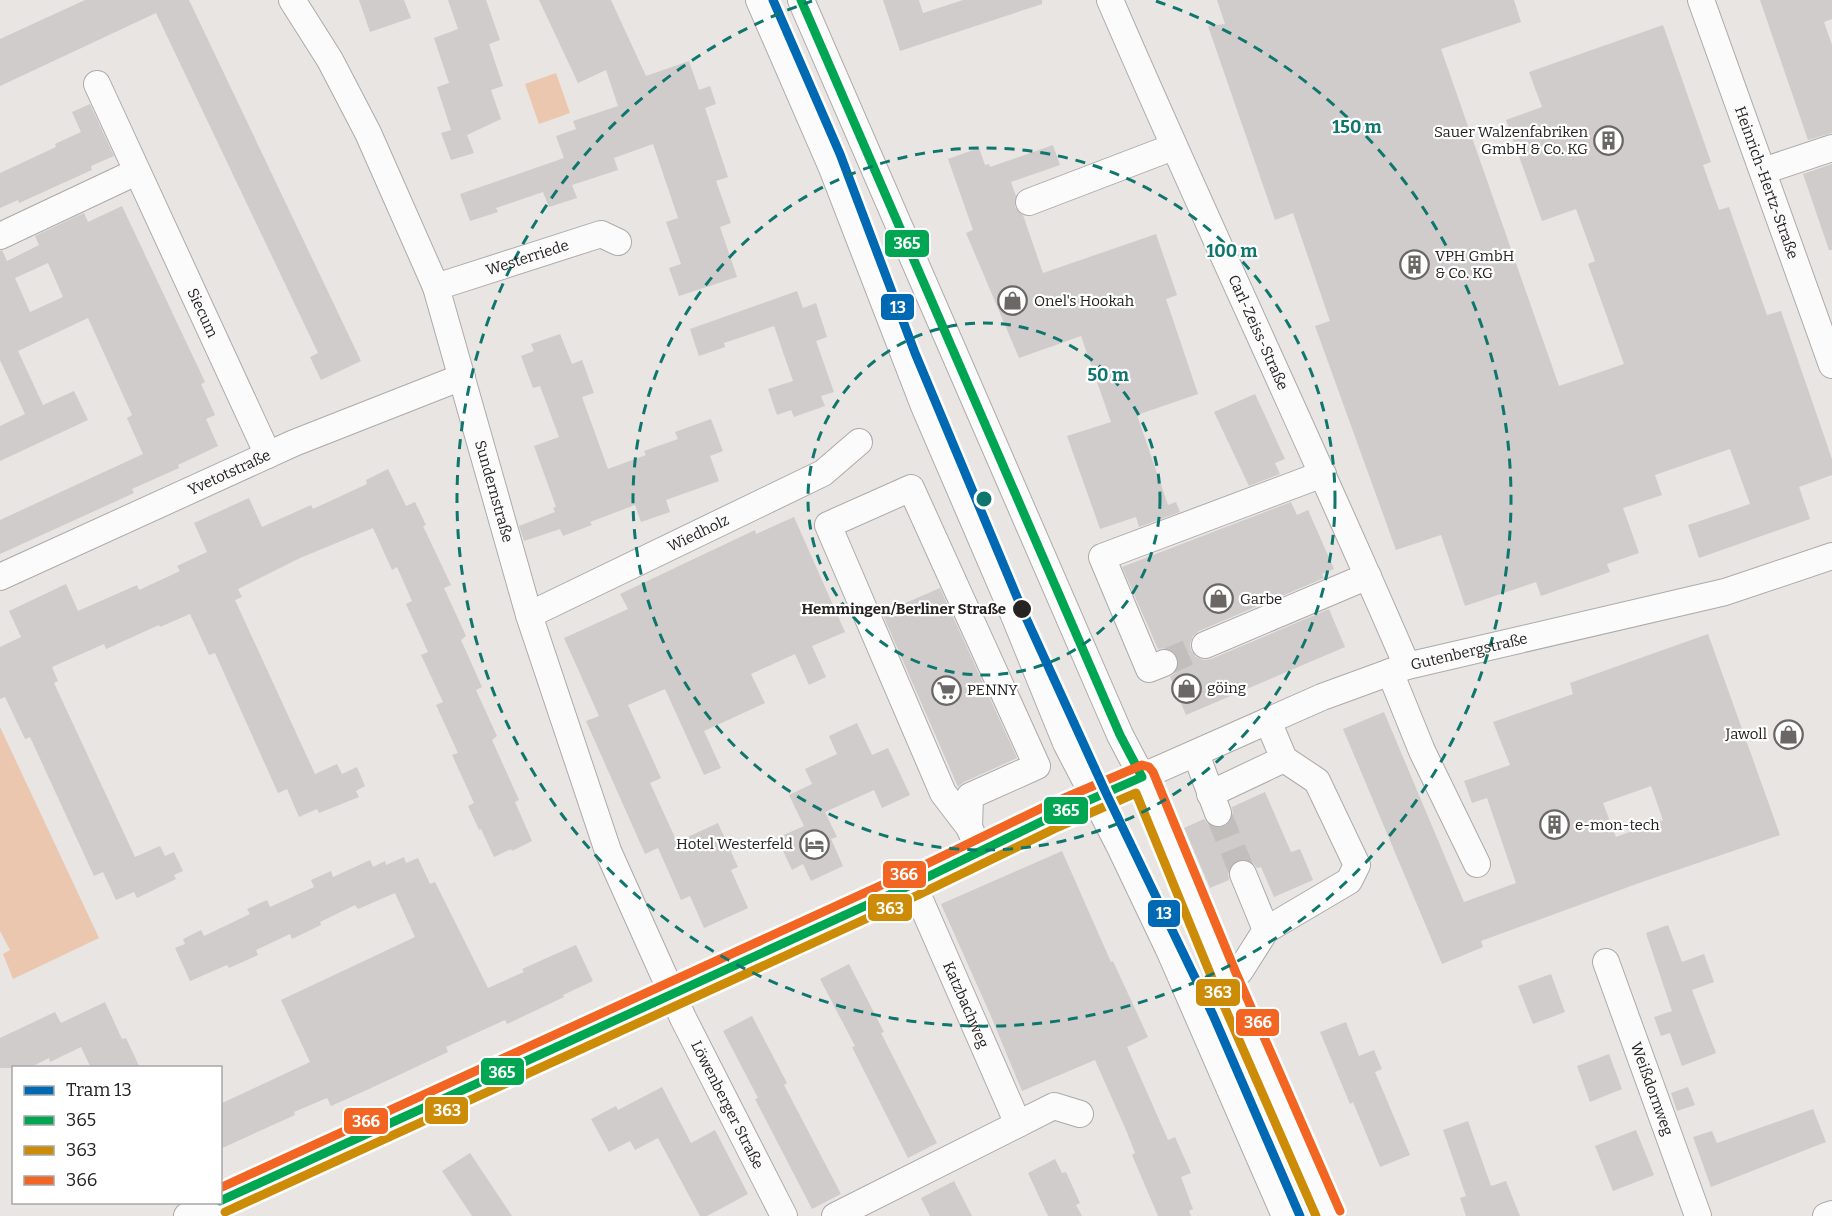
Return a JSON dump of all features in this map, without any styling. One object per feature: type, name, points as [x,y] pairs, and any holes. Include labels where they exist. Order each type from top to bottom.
[{"type":"street","name":"Sundernstraße","points":[[292,0],[330,60],[368,133],[436,287],[529,615],[608,851],[673,994]]},
{"type":"street","points":[[759,0],[832,168],[924,406],[1066,743],[1119,845],[1170,952],[1285,1216]]},
{"type":"street","points":[[801,0],[1120,735],[1131,782],[1225,978],[1329,1216]]},
{"type":"street","name":"Carl-Zeiss-Straße","points":[[1110,0],[1173,147],[1368,576],[1399,669],[1422,751],[1477,864]]},
{"type":"street","name":"Heinrich-Hertz-Straße","points":[[1701,0],[1832,365]]},
{"type":"street","name":"Siecum","points":[[97,84],[268,455]]},
{"type":"street","points":[[1029,202],[1173,147]]},
{"type":"street","points":[[1763,171],[1832,148]]},
{"type":"street","points":[[0,236],[136,172]]},
{"type":"street","name":"Westerriede","points":[[436,287],[601,234],[618,242]]},
{"type":"street","name":"Yvetotstraße","points":[[0,577],[268,455],[462,377]]},
{"type":"street","name":"Wiedholz","points":[[529,615],[823,473],[859,442]]},
{"type":"street","points":[[1164,663],[1149,669],[1102,557],[1323,474]]},
{"type":"street","points":[[969,827],[970,796],[1037,766],[911,489],[828,525],[943,793],[969,827],[980,852]]},
{"type":"street","name":"Gutenbergstraße","points":[[222,1201],[913,885],[1094,798],[1322,698],[1399,669],[1725,592],[1832,556]]},
{"type":"street","points":[[1205,645],[1368,576]]},
{"type":"street","points":[[1225,978],[1240,971],[1266,930],[1349,881],[1357,865],[1317,781],[1284,759],[1268,721]]},
{"type":"street","points":[[1196,754],[1214,804],[1284,759]]},
{"type":"street","points":[[1243,874],[1266,930]]},
{"type":"street","name":"Katzbachweg","points":[[913,885],[1018,1124]]},
{"type":"street","name":"Weißdornweg","points":[[1606,962],[1698,1216]]},
{"type":"street","name":"Löwenberger Straße","points":[[673,994],[784,1216]]},
{"type":"street","points":[[835,1216],[1054,1106],[1080,1114]]},
{"type":"street","name":"Gutenbergstraße","points":[[187,1216],[214,1204]]},
{"type":"street","points":[[1826,1216],[1832,1214]]},
{"type":"shaded area","points":[[556,73],[570,113],[539,124],[525,84]]},
{"type":"shaded area","points":[[0,727],[99,938],[13,979],[3,954],[10,950],[0,931]]},
{"type":"building","points":[[85,0],[189,0],[361,361],[321,380],[310,357],[318,353],[156,13],[0,86],[0,39]]},
{"type":"building","points":[[359,0],[404,0],[411,18],[370,32]]},
{"type":"building","points":[[448,0],[486,0],[500,40],[489,44],[503,86],[491,90],[501,119],[467,135],[474,153],[451,160],[441,133],[451,130],[437,87],[449,83],[434,38],[458,29]]},
{"type":"building","points":[[539,0],[611,0],[646,76],[689,61],[699,90],[710,86],[716,104],[705,108],[728,177],[716,181],[731,223],[720,227],[737,277],[679,296],[669,268],[681,264],[666,222],[678,218],[653,144],[614,158],[618,170],[572,185],[577,198],[549,207],[543,192],[496,208],[498,212],[470,221],[460,194],[564,158],[556,136],[576,129],[573,121],[618,106],[606,70],[578,83]]},
{"type":"building","points":[[883,0],[919,0],[923,13],[963,0],[1042,0],[1042,4],[900,51]]},
{"type":"building","name":"VPH GmbH & Co. KG","points":[[1217,0],[1514,0],[1521,22],[1441,49],[1559,386],[1624,364],[1588,264],[1595,261],[1576,209],[1542,221],[1506,120],[1542,107],[1529,72],[1663,25],[1711,162],[1703,165],[1719,210],[1729,207],[1767,315],[1781,311],[1832,459],[1832,475],[1799,487],[1810,519],[1699,558],[1688,525],[1750,504],[1730,449],[1655,475],[1662,495],[1623,508],[1639,553],[1607,564],[1610,572],[1541,596],[1536,582],[1465,606],[1441,535],[1396,550],[1315,326],[1330,321],[1293,213],[1275,220],[1208,26],[1225,24]]},
{"type":"building","points":[[1760,0],[1832,0],[1832,19],[1824,22],[1832,45],[1832,133],[1808,140]]},
{"type":"building","points":[[90,104],[114,156],[91,166],[92,170],[19,203],[18,200],[0,208],[0,173],[56,147],[55,144],[81,132],[72,112]]},
{"type":"building","points":[[1053,145],[1060,165],[1011,182],[1016,196],[1015,207],[1023,215],[1043,273],[1156,234],[1177,295],[1166,299],[1198,394],[1137,415],[1168,505],[1176,502],[1180,512],[1139,527],[1136,517],[1100,529],[1067,436],[1111,422],[1081,336],[1019,358],[966,233],[973,230],[948,159],[979,148],[985,165],[989,164],[990,167]]},
{"type":"building","points":[[1832,164],[1832,250],[1829,250],[1803,174]]},
{"type":"building","points":[[122,206],[205,382],[201,384],[215,415],[206,419],[218,446],[178,465],[179,468],[132,489],[134,493],[0,554],[0,520],[143,454],[127,418],[132,415],[88,318],[18,351],[43,405],[74,391],[88,420],[0,461],[0,426],[25,414],[0,360],[0,251],[2,250],[7,261],[39,245],[35,236],[84,213],[88,222]],"holes":[[[48,263],[63,297],[30,312],[15,278]]]},
{"type":"building","points":[[797,291],[803,308],[816,303],[827,337],[816,341],[834,392],[821,396],[825,406],[794,417],[791,410],[777,415],[768,389],[793,381],[774,326],[724,343],[725,347],[699,356],[690,329]]},
{"type":"building","points":[[560,334],[572,364],[582,360],[594,393],[582,397],[608,469],[646,455],[644,451],[678,439],[675,432],[711,419],[723,451],[710,456],[719,481],[666,500],[670,512],[641,522],[635,505],[590,522],[592,525],[563,536],[560,529],[524,541],[519,526],[555,512],[553,508],[556,507],[534,446],[559,437],[540,386],[533,388],[521,356],[534,351],[531,344]]},
{"type":"building","points":[[1255,394],[1285,459],[1275,463],[1280,474],[1249,486],[1214,412]]},
{"type":"building","points":[[388,469],[406,506],[415,502],[426,525],[423,526],[451,585],[444,588],[466,636],[461,640],[482,687],[476,690],[497,736],[492,740],[519,800],[515,802],[532,841],[494,857],[481,829],[479,830],[468,806],[474,803],[452,755],[458,753],[436,705],[443,702],[421,655],[428,652],[406,604],[412,601],[397,567],[392,570],[373,528],[300,558],[238,589],[242,597],[235,600],[315,774],[337,764],[342,774],[357,767],[365,786],[356,791],[359,797],[319,813],[317,809],[299,817],[287,789],[278,793],[215,653],[209,655],[190,614],[106,649],[104,644],[52,667],[58,681],[54,683],[135,857],[160,846],[165,856],[174,852],[183,871],[174,875],[176,879],[137,898],[134,892],[116,900],[103,872],[94,876],[30,737],[25,739],[5,697],[0,699],[0,647],[21,637],[9,611],[66,584],[78,611],[137,585],[139,590],[180,571],[177,566],[207,552],[194,523],[249,498],[262,527],[311,505],[313,509],[367,484],[366,480]]},
{"type":"building","points":[[1291,502],[1297,515],[1308,510],[1334,569],[1322,574],[1324,578],[1199,631],[1193,636],[1190,644],[1191,650],[1196,657],[1204,660],[1211,659],[1329,609],[1345,647],[1186,715],[1170,677],[1179,666],[1178,657],[1167,648],[1158,649],[1122,567]]},
{"type":"building","points":[[794,517],[845,632],[812,646],[826,677],[809,685],[795,654],[751,674],[765,703],[704,731],[721,768],[704,775],[665,689],[628,705],[661,778],[650,783],[677,842],[718,823],[738,867],[731,870],[748,908],[704,928],[690,896],[681,900],[658,848],[645,854],[586,721],[599,716],[564,638],[628,609],[620,594],[755,530],[756,534]]},
{"type":"building","name":"PENNY","points":[[940,588],[1017,758],[964,782],[958,787],[882,613]]},
{"type":"building","points":[[1708,634],[1780,835],[1642,882],[1481,941],[1483,947],[1442,964],[1343,729],[1384,712],[1464,902],[1516,883],[1487,798],[1472,803],[1464,781],[1510,765],[1493,722],[1573,694],[1570,683]],"holes":[[[1651,786],[1663,820],[1616,837],[1603,803]]]},
{"type":"building","points":[[857,723],[872,755],[888,748],[910,795],[882,808],[874,790],[825,812],[837,837],[831,839],[843,866],[811,881],[803,864],[792,870],[777,838],[804,826],[789,795],[812,784],[805,769],[837,754],[829,736]]},
{"type":"building","points":[[1265,792],[1291,852],[1300,849],[1313,880],[1274,897],[1261,867],[1257,868],[1252,862],[1244,859],[1237,860],[1231,865],[1228,873],[1229,880],[1210,888],[1184,828],[1204,819],[1215,828],[1224,827],[1233,816],[1232,807]]},
{"type":"building","points":[[1062,851],[1111,962],[1113,961],[1148,1037],[1127,1047],[1168,1140],[1175,1137],[1191,1173],[1181,1177],[1193,1209],[1189,1211],[1191,1216],[1158,1216],[1132,1155],[1135,1153],[1126,1130],[1095,1060],[1022,1091],[941,904]]},
{"type":"building","points":[[404,857],[406,863],[418,858],[430,884],[435,882],[488,988],[524,972],[522,969],[576,945],[593,981],[507,1024],[505,1020],[446,1047],[448,1052],[369,1089],[331,1106],[327,1098],[222,1148],[222,1103],[310,1062],[281,1000],[415,937],[395,893],[358,909],[355,905],[292,939],[290,934],[256,950],[258,955],[190,981],[175,948],[185,944],[183,939],[201,930],[204,936],[250,914],[247,909],[267,900],[270,907],[314,887],[311,880],[331,871],[333,877],[370,860],[373,867],[385,861],[386,865]]},
{"type":"building","points":[[1668,925],[1682,962],[1704,954],[1714,982],[1692,990],[1716,1053],[1682,1066],[1670,1033],[1661,1036],[1654,1017],[1672,1011],[1646,933]]},
{"type":"building","points":[[849,964],[937,1143],[908,1158],[852,1047],[855,1046],[820,979]]},
{"type":"building","points":[[1551,974],[1565,1012],[1533,1024],[1518,986]]},
{"type":"building","points":[[105,1002],[122,1039],[126,1038],[139,1066],[90,1066],[81,1047],[50,1062],[49,1058],[33,1066],[0,1068],[0,1038],[55,1012],[61,1023]]},
{"type":"building","points":[[752,1016],[787,1083],[784,1085],[841,1194],[812,1209],[723,1031]]},
{"type":"building","points":[[1346,1022],[1359,1056],[1374,1050],[1382,1069],[1375,1072],[1410,1155],[1380,1167],[1353,1102],[1350,1104],[1320,1032]]},
{"type":"building","points":[[1609,1054],[1622,1089],[1590,1102],[1577,1066]]},
{"type":"building","points":[[662,1087],[691,1143],[715,1130],[748,1194],[707,1216],[700,1216],[658,1138],[635,1150],[630,1141],[609,1152],[591,1119],[616,1106],[618,1110]]},
{"type":"building","points":[[1688,1087],[1695,1105],[1677,1111],[1671,1093]]},
{"type":"building","points":[[1813,1109],[1826,1142],[1711,1187],[1693,1137],[1712,1131],[1717,1143]]},
{"type":"building","points":[[1468,1121],[1491,1186],[1506,1181],[1520,1216],[1466,1216],[1460,1198],[1466,1196],[1443,1130]]},
{"type":"building","points":[[1636,1130],[1654,1175],[1613,1191],[1595,1146]]},
{"type":"building","points":[[470,1153],[512,1216],[472,1216],[442,1171]]},
{"type":"building","points":[[1055,1159],[1062,1173],[1066,1172],[1080,1203],[1076,1205],[1082,1216],[1048,1216],[1028,1173]]},
{"type":"building","points":[[954,1181],[972,1216],[930,1216],[921,1198]]},
{"type":"tunnel","points":[[1164,663],[1205,645]]},
{"type":"tunnel","points":[[1218,813],[1243,874]]},
{"type":"tram line","name":"13","points":[[773,0],[840,154],[915,353],[1022,609],[1106,793],[1213,1015],[1300,1216]]},
{"type":"transit line","name":"365","points":[[222,1200],[1142,777],[1120,735],[801,0]]},
{"type":"transit line","name":"366","points":[[222,1187],[908,873],[1048,805],[1142,765],[1149,767],[1153,772],[1236,973],[1340,1211]]},
{"type":"transit line","name":"363","points":[[225,1212],[1136,793],[1214,983],[1316,1216]]},
{"type":"place","name":"Sauer Walzenfabriken GmbH & Co. KG","points":[[1609,141]]},
{"type":"place","name":"VPH GmbH & Co. KG","points":[[1414,265]]},
{"type":"place","name":"Onel's Hookah","points":[[1013,301]]},
{"type":"place","name":"Garbe","points":[[1219,599]]},
{"type":"place","name":"Hemmingen/Berliner Straße","points":[[1022,609]]},
{"type":"place","name":"göing","points":[[1186,688]]},
{"type":"place","name":"PENNY","points":[[946,690]]},
{"type":"place","name":"Jawoll","points":[[1788,734]]},
{"type":"place","name":"e-mon-tech","points":[[1554,825]]},
{"type":"place","name":"Hotel Westerfeld","points":[[814,844]]}]
